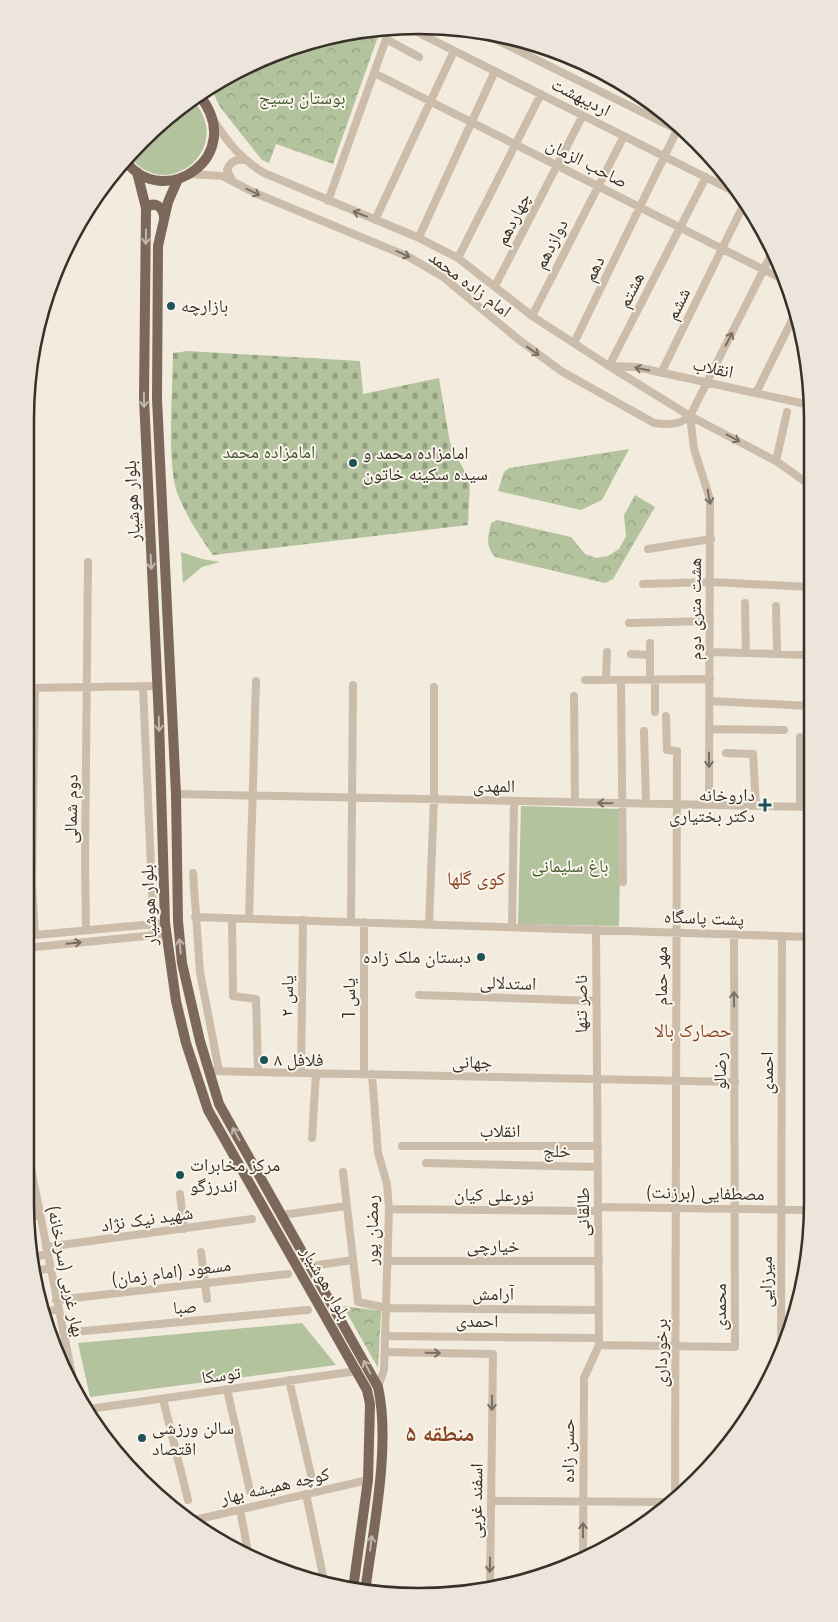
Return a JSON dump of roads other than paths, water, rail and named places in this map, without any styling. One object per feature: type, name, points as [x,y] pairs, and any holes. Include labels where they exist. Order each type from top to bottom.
[{"type":"main road","points":[[130,164],[137,172],[150,178],[164,181],[178,179],[191,174],[206,160],[214,141],[214,121],[208,106],[203,100]]},
{"type":"main road","name":"بلوار هوشیار","points":[[137,172],[146,208],[144,398],[157,686],[165,928],[176,1001],[208,1110],[367,1390],[370,1404],[368,1480],[354,1583]]},
{"type":"main road","name":"بلوار هوشیار","points":[[178,179],[164,216],[158,246],[157,399],[176,794],[178,921],[184,974],[213,1071],[219,1104],[378,1387],[381,1401],[381,1471],[366,1585]]},
{"type":"main road","points":[[146,208],[151,205],[158,206],[163,210],[164,216]]},
{"type":"main road","points":[[255,1192],[262,1193],[266,1188]]},
{"type":"main road","points":[[268,1215],[271,1209],[280,1212]]},
{"type":"street","name":"اردیبهشت","points":[[421,34],[728,189]]},
{"type":"street","points":[[328,201],[387,36]]},
{"type":"street","points":[[386,39],[419,57]]},
{"type":"street","points":[[505,44],[661,119]]},
{"type":"street","points":[[375,220],[454,51]]},
{"type":"street","points":[[419,237],[495,71]]},
{"type":"street","name":"صاحب الزمان","points":[[374,73],[777,276]]},
{"type":"street","points":[[458,258],[514,144],[541,94]]},
{"type":"street","name":"چهاردهم","points":[[495,286],[583,115]]},
{"type":"street","name":"امام زاده محمد","points":[[214,121],[244,160],[264,173],[419,237],[458,258],[532,316],[574,344],[690,416],[776,461],[804,481]]},
{"type":"street","name":"دهم","points":[[574,344],[676,132]]},
{"type":"street","name":"دوازدهم","points":[[532,316],[624,136]]},
{"type":"street","points":[[232,181],[227,170],[229,166],[235,161],[244,160]]},
{"type":"street","name":"امام زاده محمد","points":[[191,174],[210,174],[232,181],[255,193],[409,256],[443,277],[518,340],[561,371],[654,423],[677,424],[690,416]]},
{"type":"street","name":"هشتم","points":[[609,366],[706,178]]},
{"type":"street","name":"ششم","points":[[661,373],[742,209]]},
{"type":"street","points":[[690,416],[770,260]]},
{"type":"street","points":[[756,393],[792,321]]},
{"type":"street","name":"انقلاب","points":[[609,366],[636,367],[803,404]]},
{"type":"street","points":[[776,461],[787,412]]},
{"type":"street","name":"هشت متری دوم","points":[[690,416],[694,449],[710,499],[709,805]]},
{"type":"street","points":[[648,549],[711,539]]},
{"type":"street","name":"دوم شمالی","points":[[86,930],[88,562]]},
{"type":"street","points":[[643,584],[710,582],[804,587]]},
{"type":"street","points":[[745,603],[746,653]]},
{"type":"street","points":[[776,606],[777,654]]},
{"type":"street","points":[[629,623],[710,621]]},
{"type":"street","points":[[650,643],[655,712]]},
{"type":"street","points":[[606,680],[607,652]]},
{"type":"street","points":[[710,652],[804,655]]},
{"type":"street","points":[[631,654],[650,655]]},
{"type":"street","points":[[585,680],[710,679]]},
{"type":"street","points":[[621,680],[624,882]]},
{"type":"street","points":[[249,918],[256,681]]},
{"type":"street","points":[[351,921],[353,685]]},
{"type":"street","points":[[143,686],[154,935]]},
{"type":"street","points":[[34,753],[35,688],[157,686]]},
{"type":"street","points":[[429,924],[434,800],[434,687]]},
{"type":"street","points":[[574,696],[575,802]]},
{"type":"street","points":[[710,701],[804,706]]},
{"type":"street","name":"مهر حمام","points":[[666,716],[667,750],[677,751],[676,1208]]},
{"type":"street","points":[[709,729],[784,730]]},
{"type":"street","points":[[644,731],[646,804]]},
{"type":"street","points":[[800,737],[800,807]]},
{"type":"street","points":[[726,753],[754,754],[756,806]]},
{"type":"street","name":"المهدی","points":[[176,794],[804,807]]},
{"type":"street","points":[[512,926],[514,801]]},
{"type":"street","points":[[193,873],[200,972],[213,1071]]},
{"type":"street","points":[[34,910],[36,935],[153,924],[165,928]]},
{"type":"street","points":[[195,917],[596,929]]},
{"type":"street","points":[[232,918],[233,996],[256,999],[258,1072]]},
{"type":"street","name":"یاس ۲","points":[[301,1073],[303,920]]},
{"type":"street","name":"یاس 1","points":[[364,922],[368,1074]]},
{"type":"street","points":[[34,947],[154,935],[165,928]]},
{"type":"street","name":"پشت پاسگاه","points":[[596,929],[804,937]]},
{"type":"street","name":"ناصر تنها","points":[[596,929],[597,1079]]},
{"type":"street","name":"رضالو","points":[[734,934],[736,1209]]},
{"type":"street","name":"احمدی","points":[[781,1210],[782,936]]},
{"type":"street","points":[[184,974],[200,972]]},
{"type":"street","name":"استدلالی","points":[[419,995],[596,1001]]},
{"type":"street","name":"جهانی","points":[[213,1071],[735,1082]]},
{"type":"street","points":[[312,1138],[316,1073]]},
{"type":"street","name":"رمضان پور","points":[[368,1074],[378,1153],[387,1184],[389,1209],[384,1370],[378,1387]]},
{"type":"street","name":"طالقانی","points":[[597,1079],[599,1341]]},
{"type":"street","name":"انقلاب","points":[[402,1146],[598,1146]]},
{"type":"street","name":"خلج","points":[[426,1163],[598,1167]]},
{"type":"street","points":[[343,1172],[358,1302],[387,1308]]},
{"type":"street","name":"بهار غربی (سردخانه)","points":[[34,1188],[70,1366]]},
{"type":"street","points":[[180,1194],[184,1229]]},
{"type":"street","points":[[280,1212],[346,1206]]},
{"type":"street","name":"برخورداری","points":[[675,1491],[676,1208]]},
{"type":"street","name":"نورعلی کیان","points":[[389,1209],[598,1209]]},
{"type":"street","name":"مصطفایی (برزنت)","points":[[598,1209],[804,1210]]},
{"type":"street","name":"محمدی","points":[[676,1347],[735,1347],[736,1209]]},
{"type":"street","name":"میرزایی","points":[[781,1210],[781,1335]]},
{"type":"street","points":[[35,1216],[39,1215]]},
{"type":"street","name":"شهید نیک نژاد","points":[[37,1254],[46,1250],[252,1219]]},
{"type":"street","points":[[201,1252],[207,1299]]},
{"type":"street","points":[[318,1265],[353,1260]]},
{"type":"street","name":"خیارچی","points":[[388,1261],[598,1261]]},
{"type":"street","points":[[40,1271],[50,1268]]},
{"type":"street","name":"مسعود (امام زمان)","points":[[56,1300],[288,1274]]},
{"type":"street","name":"آرامش","points":[[387,1308],[599,1310]]},
{"type":"street","points":[[49,1311],[58,1309]]},
{"type":"street","name":"صبا","points":[[63,1333],[308,1310]]},
{"type":"street","name":"احمدی","points":[[385,1336],[599,1341],[676,1347]]},
{"type":"street","name":"حسن زاده","points":[[583,1552],[584,1378],[599,1341]]},
{"type":"street","name":"اسفند غربی","points":[[384,1352],[493,1354],[490,1582]]},
{"type":"street","name":"توسکا","points":[[93,1408],[357,1370]]},
{"type":"street","points":[[288,1380],[312,1478]]},
{"type":"street","points":[[227,1389],[250,1491]]},
{"type":"street","points":[[163,1398],[188,1500]]},
{"type":"street","name":"کوچه همیشه بهار","points":[[199,1519],[368,1480]]},
{"type":"street","points":[[306,1494],[323,1576]]},
{"type":"street","points":[[491,1501],[662,1502]]},
{"type":"street","points":[[240,1509],[247,1548]]},
{"type":"place","name":"بازارچه","points":[[171,306]]},
{"type":"place","name":"امامزاده محمد و سیده سکینه خاتون","points":[[353,463]]},
{"type":"place","name":"داروخانه دکتر بختیاری","points":[[765,805]]},
{"type":"place","name":"دبستان ملک زاده","points":[[481,957]]},
{"type":"place","name":"فلافل ۸","points":[[264,1060]]},
{"type":"place","name":"مرکز مخابرات اندرزگو","points":[[180,1175]]},
{"type":"place","name":"سالن ورزشی اقتصاد","points":[[142,1438]]},
{"type":"district","name":"کوی گلها","points":[[476,878]]},
{"type":"district","name":"حصارک بالا","points":[[693,1030]]},
{"type":"district","name":"منطقه ۵","points":[[440,1433]]},
{"type":"park label","name":"بوستان بسیج","points":[[302,98]]},
{"type":"park label","name":"امامزاده محمد","points":[[269,452]]},
{"type":"park label","name":"باغ سلیمانی","points":[[570,866]]}]
